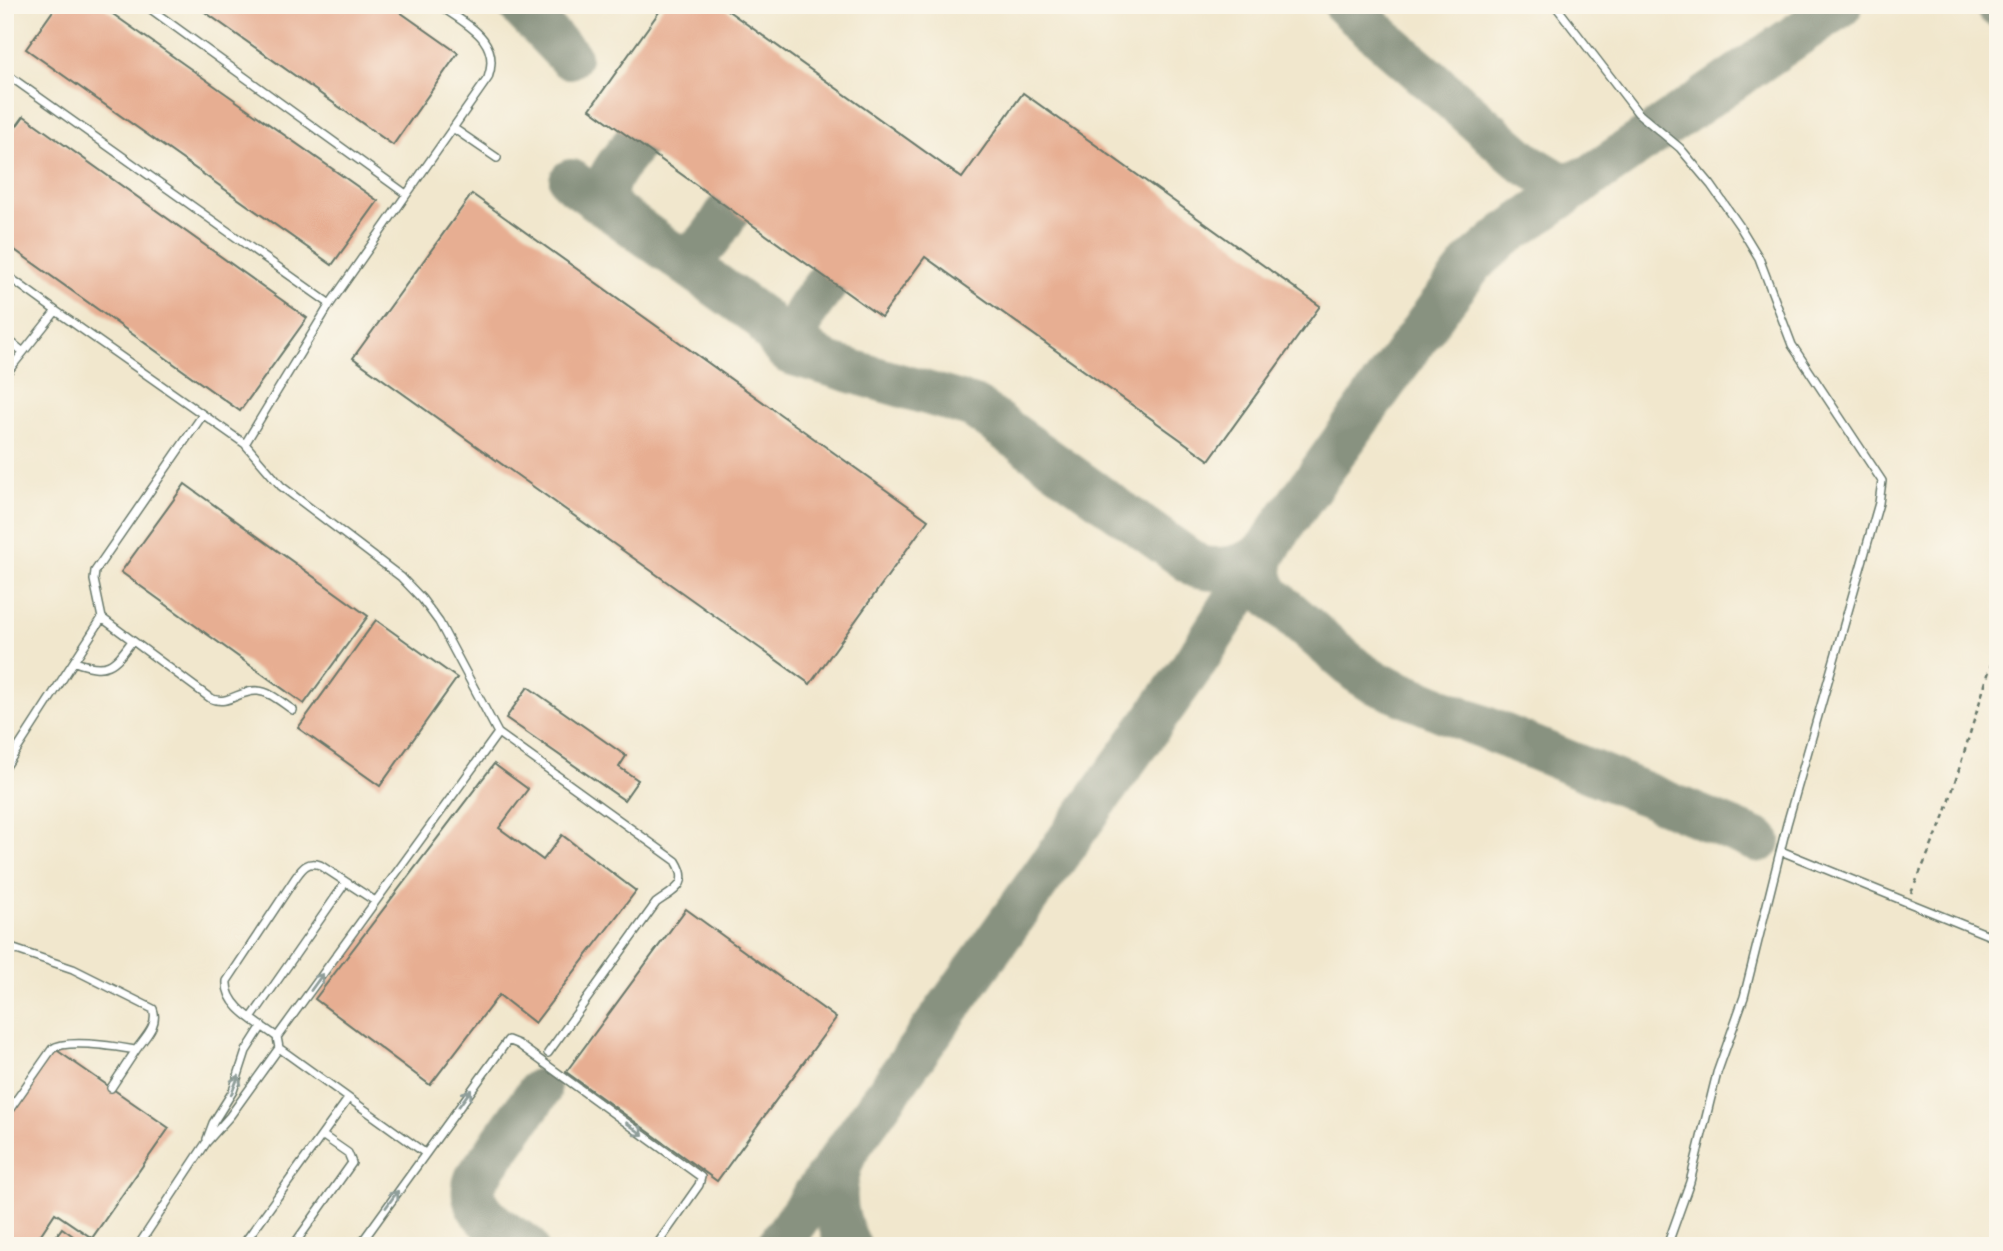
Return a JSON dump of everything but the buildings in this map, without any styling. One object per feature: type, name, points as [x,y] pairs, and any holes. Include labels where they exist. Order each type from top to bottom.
[{"type":"lane","points":[[145,5],[407,194]]},
{"type":"lane","points":[[245,444],[330,304],[488,78],[493,60],[488,44],[439,5]]},
{"type":"lane","points":[[1555,5],[1638,113],[1681,148],[1711,185],[1759,258],[1792,345],[1882,481],[1879,503],[1781,851],[1744,997],[1717,1073],[1690,1182],[1667,1246]]},
{"type":"lane","points":[[5,73],[330,304]]},
{"type":"lane","points":[[453,128],[497,159]]},
{"type":"lane","points":[[5,274],[245,444],[281,486],[401,577],[439,622],[498,733],[676,861],[682,870],[683,879],[679,887],[656,903],[548,1053]]},
{"type":"lane","points":[[5,375],[56,311]]},
{"type":"lane","points":[[5,337],[22,351]]},
{"type":"lane","points":[[202,416],[95,571],[94,580],[102,618],[218,702],[248,692],[261,691],[292,710]]},
{"type":"lane","points":[[5,768],[102,618]]},
{"type":"lane","points":[[75,662],[94,668],[106,667],[120,657],[132,641]]},
{"type":"lane","points":[[277,1037],[498,733]]},
{"type":"lane","points":[[1781,851],[1998,939]]},
{"type":"lane","points":[[375,901],[313,863],[302,868],[227,981],[228,996],[233,1003],[277,1037],[279,1048],[425,1153]]},
{"type":"lane","points":[[251,1017],[346,882]]},
{"type":"lane","points":[[5,946],[73,969],[153,1009],[153,1025],[111,1088]]},
{"type":"lane","points":[[206,1143],[213,1123],[233,1090],[246,1051],[262,1026]]},
{"type":"lane","points":[[359,1246],[504,1043],[512,1040],[701,1177],[699,1185],[656,1246]]},
{"type":"lane","points":[[5,1116],[55,1046],[112,1046],[136,1050]]},
{"type":"lane","points":[[138,1246],[206,1143],[230,1116],[279,1048]]},
{"type":"lane","points":[[242,1246],[348,1099]]},
{"type":"lane","points":[[293,1246],[352,1163],[348,1153],[322,1135]]},
{"type":"path","points":[[1906,902],[1945,815],[1998,642]]},
{"type":"taxiway","points":[[519,5],[569,57]]},
{"type":"taxiway","points":[[1345,5],[1524,162],[1559,183],[1573,183],[1589,177]]},
{"type":"taxiway","points":[[778,1246],[1192,667],[1285,522],[1473,263],[1504,236],[1841,5]]},
{"type":"taxiway","points":[[613,211],[606,193],[608,184],[617,166],[636,141]]},
{"type":"taxiway","points":[[571,181],[763,319],[790,353],[974,407],[1198,567],[1216,569],[1243,565],[1266,550]]},
{"type":"taxiway","points":[[672,253],[691,254],[707,243],[730,209]]},
{"type":"taxiway","points":[[826,363],[805,348],[799,337],[799,328],[806,311],[829,280]]},
{"type":"taxiway","points":[[1266,550],[1261,574],[1271,596],[1357,671],[1374,682],[1759,841]]},
{"type":"taxiway","points":[[526,1246],[488,1219],[481,1211],[474,1191],[476,1179],[539,1091]]},
{"type":"taxiway","points":[[844,1156],[837,1179],[836,1202],[840,1224],[849,1246]]}]
